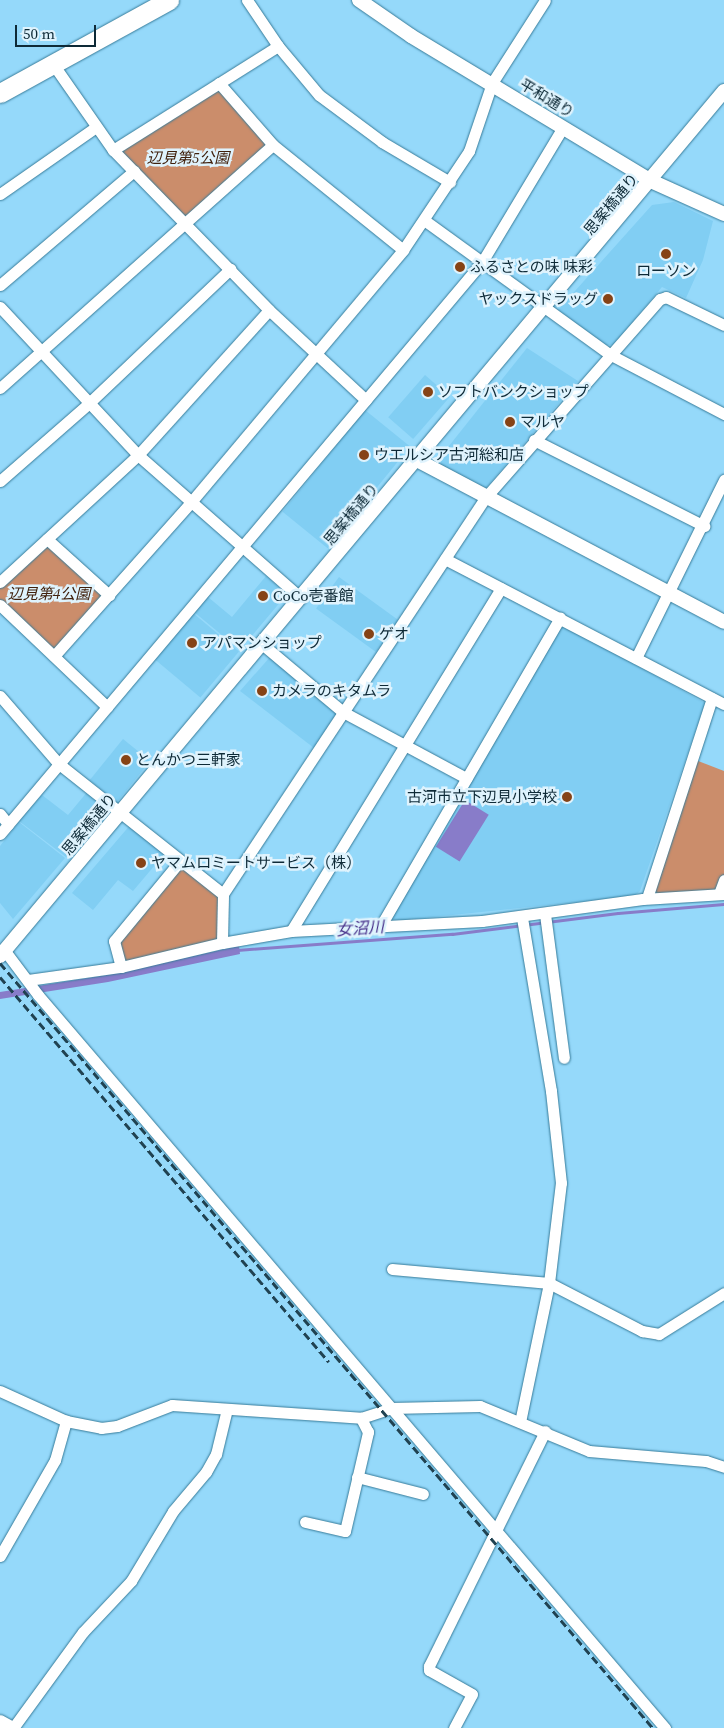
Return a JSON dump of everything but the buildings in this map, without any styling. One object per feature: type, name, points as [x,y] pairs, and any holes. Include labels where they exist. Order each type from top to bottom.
[{"type":"highway","points":[[0,93],[169,0]]},
{"type":"street","points":[[247,0],[278,46],[319,95],[382,142],[450,182]]},
{"type":"street","name":"平和通り","points":[[358,0],[411,36],[492,83],[651,181],[724,214]]},
{"type":"street","points":[[54,656],[191,502],[403,250],[469,151],[492,83],[545,0]]},
{"type":"street","points":[[113,150],[278,46]]},
{"type":"street","points":[[53,64],[113,150],[270,310],[366,400]]},
{"type":"street","points":[[219,83],[273,145],[403,250]]},
{"type":"street","name":"思案橋通り","points":[[2,951],[545,308],[724,91]]},
{"type":"street","points":[[0,194],[96,127]]},
{"type":"street","points":[[0,834],[482,262],[563,127]]},
{"type":"street","points":[[0,388],[42,353],[273,145]]},
{"type":"street","points":[[0,285],[134,171]]},
{"type":"street","points":[[424,220],[609,354],[724,414]]},
{"type":"street","points":[[0,481],[89,403],[230,269]]},
{"type":"street","points":[[222,943],[223,894],[485,498],[609,354],[660,298],[666,297],[724,325]]},
{"type":"street","points":[[0,307],[138,455],[301,598]]},
{"type":"street","points":[[0,582],[138,455],[270,310]]},
{"type":"street","points":[[534,440],[704,526]]},
{"type":"street","points":[[417,460],[485,498],[724,622]]},
{"type":"street","points":[[636,658],[704,526],[724,480]]},
{"type":"street","points":[[47,539],[109,595]]},
{"type":"street","points":[[445,559],[724,704]]},
{"type":"street","points":[[291,931],[501,588]]},
{"type":"street","points":[[0,605],[108,707]]},
{"type":"street","points":[[380,927],[560,618]]},
{"type":"street","points":[[262,644],[343,712],[466,778]]},
{"type":"street","points":[[0,696],[59,764],[223,894]]},
{"type":"street","points":[[647,898],[712,698]]},
{"type":"street","points":[[0,814],[8,824]]},
{"type":"street","points":[[121,967],[114,941],[180,861]]},
{"type":"street","points":[[33,987],[222,943],[291,931],[522,917],[647,898],[722,894],[724,880]]},
{"type":"street","points":[[545,914],[564,1058]]},
{"type":"street","points":[[520,1422],[549,1283],[561,1182],[522,917]]},
{"type":"street","points":[[2,951],[665,1728]]},
{"type":"street","points":[[536,1004],[556,1002]]},
{"type":"street","points":[[392,1269],[549,1283],[642,1331],[659,1334],[724,1293]]},
{"type":"street","points":[[0,1392],[66,1420],[101,1428],[117,1426],[172,1405],[361,1418],[392,1408],[480,1406],[589,1451],[706,1461],[724,1467]]},
{"type":"street","points":[[0,1722],[12,1728],[83,1632],[131,1581],[173,1511],[206,1472],[216,1454],[227,1410]]},
{"type":"street","points":[[305,1522],[345,1532],[368,1432],[361,1418]]},
{"type":"street","points":[[0,1556],[55,1460],[66,1420]]},
{"type":"street","points":[[454,1728],[472,1694],[430,1670],[429,1666],[545,1432]]},
{"type":"street","points":[[357,1477],[423,1494]]},
{"type":"shaded area","points":[[674,202],[713,221],[703,260],[686,298],[662,287],[613,345],[605,345],[558,310],[652,205]]},
{"type":"shaded area","points":[[527,348],[578,381],[486,488],[441,465],[441,456]]},
{"type":"shaded area","points":[[425,375],[450,397],[413,439],[388,417]]},
{"type":"shaded area","points":[[365,410],[410,447],[328,548],[283,512]]},
{"type":"shaded area","points":[[266,576],[282,590],[282,600],[240,650],[194,612],[208,597],[232,617]]},
{"type":"shaded area","points":[[339,577],[399,620],[376,652],[316,609]]},
{"type":"shaded area","points":[[193,613],[239,652],[200,698],[154,659]]},
{"type":"shaded area","name":"古河市立下辺見小学校","points":[[564,626],[705,703],[640,891],[634,896],[395,921],[392,916],[560,628]]},
{"type":"shaded area","points":[[270,657],[337,714],[314,748],[240,691]]},
{"type":"shaded area","points":[[123,739],[150,761],[117,802],[90,780]]},
{"type":"shaded area","points":[[88,791],[109,807],[89,830],[76,821],[88,831],[66,857],[19,821],[42,795],[68,815]]},
{"type":"shaded area","points":[[465,800],[489,815],[460,861],[436,847]]},
{"type":"shaded area","points":[[19,822],[65,858],[13,919],[0,903],[0,846]]},
{"type":"shaded area","points":[[131,824],[166,852],[133,891],[118,880],[93,910],[72,893]]},
{"type":"shaded area","points":[[239,946],[240,954],[108,982],[0,999],[0,992],[107,975]]},
{"type":"green space","name":"辺見第5公園","points":[[219,83],[273,145],[186,223],[113,150]]},
{"type":"green space","name":"辺見第4公園","points":[[47,539],[109,595],[54,656],[0,605],[0,582]]},
{"type":"green space","points":[[693,759],[724,771],[724,880],[719,894],[647,898]]},
{"type":"green space","points":[[180,861],[223,894],[222,943],[121,967],[114,941]]},
{"type":"waterway","name":"女沼川","points":[[237,950],[452,934],[618,913],[724,904]]},
{"type":"railway","points":[[0,963],[653,1728]]},
{"type":"railway","points":[[0,977],[329,1362]]},
{"type":"place","name":"ローソン","points":[[666,254]]},
{"type":"place","name":"ふるさとの味 味彩","points":[[460,267]]},
{"type":"place","name":"ヤックスドラッグ","points":[[608,299]]},
{"type":"place","name":"ソフトバンクショップ","points":[[428,392]]},
{"type":"place","name":"マルヤ","points":[[510,422]]},
{"type":"place","name":"ウエルシア古河総和店","points":[[364,455]]},
{"type":"place","name":"CoCo壱番館","points":[[263,596]]},
{"type":"place","name":"ゲオ","points":[[369,634]]},
{"type":"place","name":"アパマンショップ","points":[[192,643]]},
{"type":"place","name":"カメラのキタムラ","points":[[262,691]]},
{"type":"place","name":"とんかつ三軒家","points":[[126,760]]},
{"type":"place","name":"古河市立下辺見小学校","points":[[567,797]]},
{"type":"place","name":"ヤマムロミートサービス（株）","points":[[141,863]]}]
